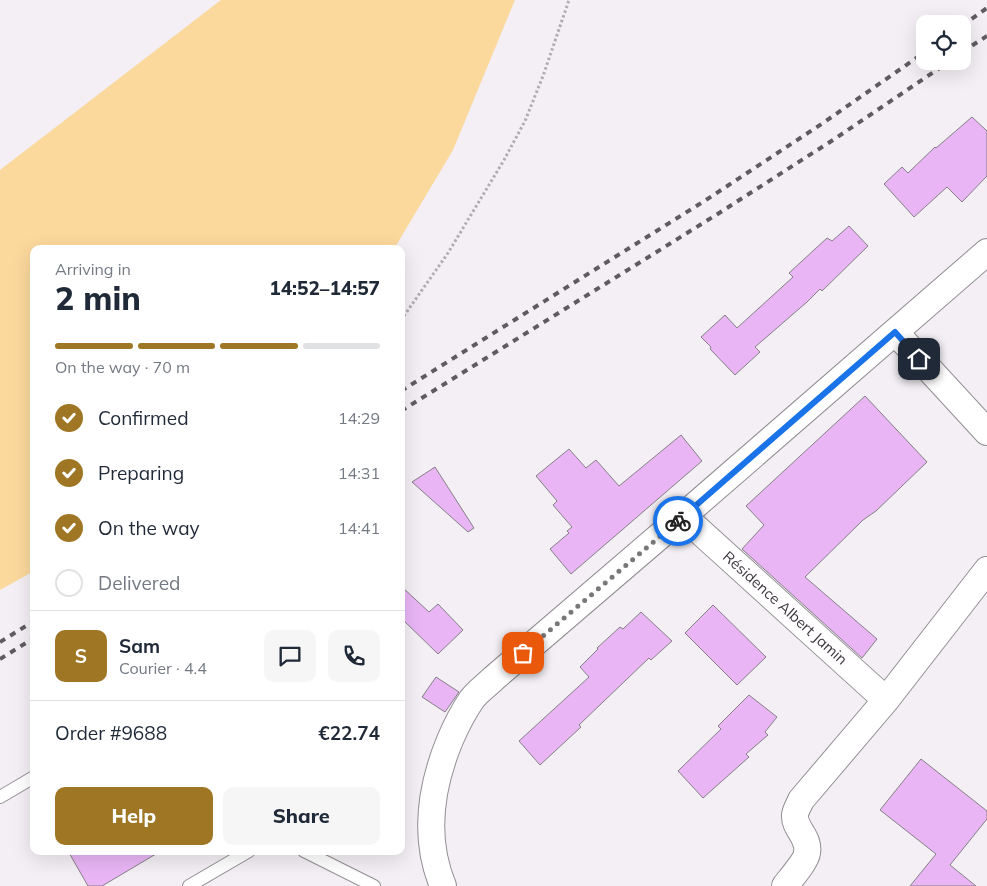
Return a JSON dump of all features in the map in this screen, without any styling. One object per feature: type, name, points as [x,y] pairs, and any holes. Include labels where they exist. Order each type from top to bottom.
[{"type":"street","points":[[443,886],[433,853],[430,822],[434,791],[442,760],[456,724],[472,698],[987,252]]},
{"type":"street","points":[[895,332],[987,432]]},
{"type":"street","name":"Résidence Albert Jamin","points":[[683,516],[886,700]]},
{"type":"street","points":[[785,886],[800,868],[808,853],[806,839],[796,824],[795,815],[801,800],[886,700],[987,570]]},
{"type":"lane","points":[[0,797],[30,779]]},
{"type":"lane","points":[[189,886],[241,855]]},
{"type":"lane","points":[[312,855],[374,886]]},
{"type":"path","points":[[405,314],[453,246],[525,121],[543,76],[569,0]]},
{"type":"shaded area","points":[[221,0],[515,0],[453,150],[396,245],[30,245],[30,573],[0,590],[0,170]]},
{"type":"building","points":[[972,117],[987,131],[987,176],[962,202],[947,187],[914,217],[884,184],[902,167],[908,173],[935,147]]},
{"type":"building","points":[[849,226],[868,246],[822,291],[820,289],[755,347],[760,352],[735,375],[701,337],[725,315],[737,328],[793,277],[789,273],[827,238],[832,241]]},
{"type":"building","points":[[865,396],[927,462],[876,511],[863,520],[805,577],[877,639],[862,658],[742,549],[764,525],[746,506]]},
{"type":"building","points":[[681,435],[702,461],[571,574],[550,549],[569,533],[567,531],[572,527],[553,505],[557,501],[536,476],[569,449],[586,468],[596,460],[619,486]]},
{"type":"building","points":[[435,467],[474,528],[468,532],[412,482]]},
{"type":"building","points":[[405,590],[429,612],[438,604],[463,630],[438,654],[405,622]]},
{"type":"building","points":[[713,605],[766,657],[737,685],[685,633]]},
{"type":"building","points":[[641,612],[672,641],[651,660],[649,658],[579,725],[581,727],[540,765],[519,741],[589,677],[580,667],[597,648],[620,627],[623,629]]},
{"type":"building","points":[[436,677],[459,692],[445,712],[422,697]]},
{"type":"building","points":[[749,695],[777,717],[765,732],[768,735],[746,754],[749,757],[703,798],[678,771],[721,729],[718,726]]},
{"type":"building","points":[[921,759],[987,811],[987,819],[950,865],[976,886],[910,886],[936,854],[880,810]]},
{"type":"building","points":[[70,855],[154,855],[102,886],[88,886]]},
{"type":"railway","points":[[971,20],[987,8]]},
{"type":"railway","points":[[971,46],[987,36]]},
{"type":"railway","points":[[405,388],[706,200],[823,123],[916,58]]},
{"type":"railway","points":[[405,409],[716,215],[833,140],[937,70]]},
{"type":"railway","points":[[0,642],[30,623]]},
{"type":"railway","points":[[0,659],[30,640]]},
{"type":"way so far","points":[[523,653],[678,521]]},
{"type":"route","points":[[678,521],[895,332],[919,359]]}]
